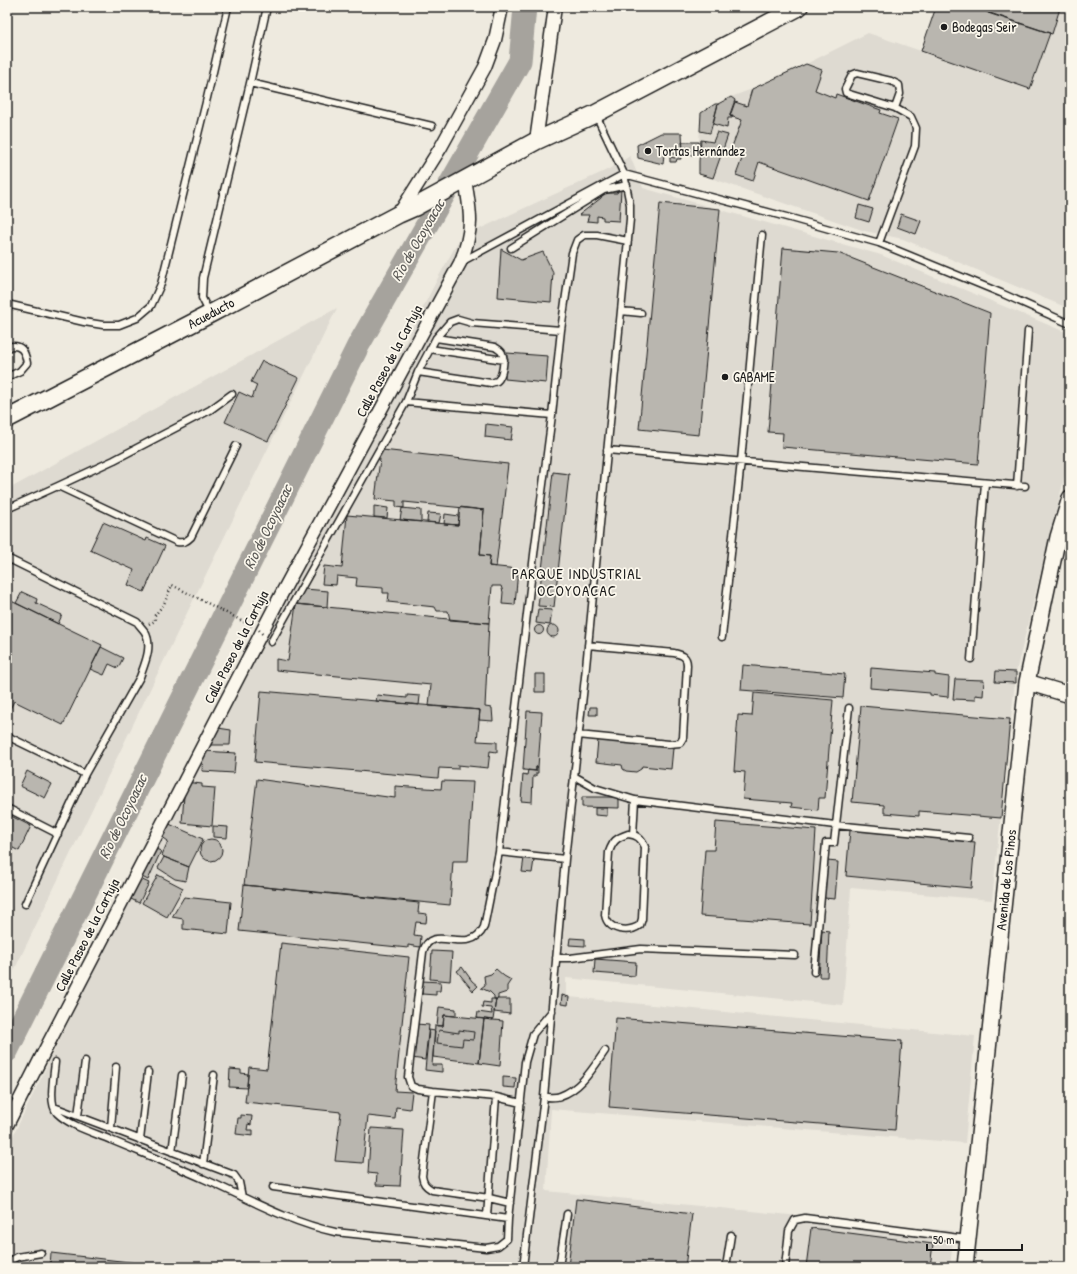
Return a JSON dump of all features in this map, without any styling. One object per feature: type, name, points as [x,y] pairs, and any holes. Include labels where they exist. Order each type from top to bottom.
[{"type":"main road","name":"Acueducto","points":[[7,419],[415,207],[536,141],[595,114],[799,7]]},
{"type":"street","points":[[399,214],[441,147],[485,67],[495,40],[502,7]]},
{"type":"street","points":[[536,141],[555,7]]},
{"type":"street","name":"Calle Paseo de la Cartuja","points":[[7,1125],[44,1050],[282,591],[460,263],[467,248],[470,232],[470,210],[460,183]]},
{"type":"street","name":"Avenida de los Pinos","points":[[965,1267],[1027,682],[1058,538],[1070,498]]},
{"type":"street","points":[[1027,682],[1070,695]]},
{"type":"lane","points":[[7,304],[103,325],[119,325],[137,318],[151,306],[161,284],[228,7]]},
{"type":"lane","points":[[210,314],[202,298],[203,278],[267,7]]},
{"type":"lane","points":[[879,243],[915,146],[916,128],[911,118],[895,108],[846,93],[845,89],[852,75],[857,73],[891,81],[899,85],[900,94],[895,108]]},
{"type":"lane","points":[[250,83],[432,126]]},
{"type":"lane","points":[[523,1267],[544,1097],[565,859],[628,241],[630,205],[627,185],[624,174],[595,114]]},
{"type":"lane","points":[[460,263],[624,174],[794,218],[879,243],[1001,293],[1070,324]]},
{"type":"lane","points":[[511,248],[604,190],[627,185]]},
{"type":"lane","points":[[521,1102],[496,1097],[433,1091],[414,1088],[411,1086],[408,1077],[424,946],[429,941],[435,939],[468,941],[480,935],[484,927],[499,852],[561,330],[572,253],[577,240],[584,236],[597,235],[628,241]]},
{"type":"lane","points":[[722,637],[741,461],[762,235]]},
{"type":"lane","points":[[621,311],[642,312]]},
{"type":"lane","points":[[271,642],[406,402],[418,372],[436,338],[450,322],[458,320],[472,323],[561,330]]},
{"type":"lane","points":[[1017,486],[1028,331]]},
{"type":"lane","points":[[418,372],[491,383],[496,382],[500,377],[504,360],[503,354],[495,347],[436,338]]},
{"type":"lane","points":[[7,347],[15,345],[21,348],[26,357],[27,363],[20,371],[7,377]]},
{"type":"lane","points":[[430,349],[504,360]]},
{"type":"lane","points":[[7,509],[114,460],[210,410],[232,394]]},
{"type":"lane","points":[[406,402],[552,415]]},
{"type":"lane","points":[[58,486],[177,542],[183,542],[191,537],[236,446]]},
{"type":"lane","points":[[607,450],[1025,486]]},
{"type":"lane","points":[[971,659],[985,483]]},
{"type":"lane","points":[[7,558],[137,622],[145,633],[148,646],[146,660],[140,677],[85,774],[25,904]]},
{"type":"lane","points":[[578,735],[669,744],[680,743],[683,738],[687,665],[687,660],[685,657],[674,653],[588,645]]},
{"type":"lane","points":[[814,972],[826,843],[834,843],[849,708]]},
{"type":"lane","points":[[7,736],[85,774]]},
{"type":"lane","points":[[574,776],[595,788],[635,800],[835,825],[969,838]]},
{"type":"lane","points":[[633,835],[635,800]]},
{"type":"lane","points":[[7,808],[58,834]]},
{"type":"lane","points":[[628,834],[633,835],[638,836],[642,840],[645,847],[642,919],[640,925],[636,928],[614,928],[609,924],[605,915],[609,852],[613,842],[621,836],[628,834]]},
{"type":"lane","points":[[499,852],[565,859]]},
{"type":"lane","points":[[556,958],[570,958],[641,949],[795,955]]},
{"type":"lane","points":[[55,1062],[53,1102],[56,1112],[65,1119],[85,1130],[204,1179],[276,1213],[315,1227],[335,1232],[486,1248],[498,1246],[507,1239],[525,1062],[533,1034],[552,1011]]},
{"type":"lane","points":[[544,1097],[560,1096],[575,1088],[590,1073],[605,1051]]},
{"type":"lane","points":[[78,1116],[85,1061]]},
{"type":"lane","points":[[111,1128],[116,1068]]},
{"type":"lane","points":[[140,1140],[148,1072]]},
{"type":"lane","points":[[172,1152],[182,1075]]},
{"type":"lane","points":[[203,1164],[214,1075]]},
{"type":"lane","points":[[433,1091],[422,1176],[426,1187],[432,1190],[489,1198],[510,1203]]},
{"type":"lane","points":[[487,1216],[496,1097]]},
{"type":"lane","points":[[54,1107],[234,1176],[240,1182],[242,1197]]},
{"type":"lane","points":[[273,1187],[508,1220]]},
{"type":"lane","points":[[559,1267],[567,1214]]},
{"type":"lane","points":[[785,1267],[790,1230],[795,1220],[805,1218],[969,1239]]},
{"type":"lane","points":[[726,1267],[731,1235]]},
{"type":"lane","points":[[7,1263],[17,1256],[41,1252]]},
{"type":"path","points":[[141,628],[155,621],[155,615],[164,604],[172,585],[259,630],[264,636]]},
{"type":"shaded area","points":[[936,7],[1070,7],[1070,309],[903,239],[865,231],[699,174],[701,113],[731,97],[806,64],[868,33],[921,51]]},
{"type":"shaded area","points":[[630,156],[643,188],[881,255],[1070,334],[1070,455],[1016,672],[992,900],[851,888],[843,1005],[566,978],[566,996],[569,997],[975,1036],[965,1143],[551,1109],[546,1191],[954,1231],[950,1267],[7,1267],[7,1148],[119,918],[109,909],[244,650],[326,497],[460,238],[609,169]]},
{"type":"shaded area","points":[[337,308],[185,617],[7,985],[7,490]]},
{"type":"building","points":[[936,7],[972,7],[1050,33],[1030,89],[921,51]]},
{"type":"building","points":[[990,7],[1060,8],[1052,34],[988,13]]},
{"type":"building","points":[[806,64],[822,70],[815,90],[835,98],[836,94],[881,110],[880,113],[898,119],[869,201],[759,162],[753,181],[736,175],[743,156],[730,152],[742,120],[730,116],[735,102],[747,106],[752,89]]},
{"type":"building","points":[[731,97],[735,100],[730,114],[730,116],[733,116],[732,118],[728,118],[727,128],[713,124],[718,104]]},
{"type":"building","points":[[715,104],[718,104],[710,133],[700,131],[701,113]]},
{"type":"building","points":[[717,132],[728,135],[713,178],[699,174],[699,161],[701,140],[713,142]]},
{"type":"building","points":[[661,133],[682,133],[683,151],[676,151],[676,154],[664,154],[663,164],[638,158],[637,145]]},
{"type":"building","points":[[682,142],[699,142],[699,152],[696,152],[693,155],[682,154],[680,151],[683,151]]},
{"type":"building","points":[[676,154],[680,154],[681,159],[677,159],[676,162],[670,162],[670,157],[675,158]]},
{"type":"building","points":[[619,189],[621,190],[619,221],[603,220],[603,217],[597,216],[597,222],[587,221],[589,215],[579,215],[601,198],[603,193],[617,193]]},
{"type":"building","points":[[660,203],[720,209],[699,435],[639,429]]},
{"type":"building","points":[[859,205],[873,209],[869,222],[856,218]]},
{"type":"building","points":[[901,214],[921,221],[916,234],[897,227]]},
{"type":"building","points":[[783,248],[838,253],[990,313],[978,464],[782,447],[783,433],[768,432]]},
{"type":"building","points":[[501,249],[521,260],[543,252],[553,272],[551,302],[498,297]]},
{"type":"building","points":[[507,353],[548,356],[546,383],[505,379]]},
{"type":"building","points":[[262,361],[299,378],[268,441],[225,422],[239,392],[252,398],[257,385],[251,382]]},
{"type":"building","points":[[486,424],[513,427],[511,440],[485,437]]},
{"type":"building","points":[[382,450],[508,464],[496,567],[489,566],[490,556],[480,555],[484,510],[404,502],[404,508],[396,507],[396,501],[375,499],[380,459],[376,459]]},
{"type":"building","points":[[553,472],[569,474],[554,607],[538,606]]},
{"type":"building","points":[[374,506],[388,508],[387,518],[374,517]]},
{"type":"building","points":[[460,507],[484,510],[480,555],[490,556],[489,566],[518,569],[515,605],[502,604],[503,592],[501,586],[492,586],[489,623],[450,620],[448,611],[437,611],[435,607],[388,602],[389,593],[383,593],[383,588],[356,586],[357,578],[337,576],[336,585],[322,584],[324,566],[342,568],[347,515],[458,525]]},
{"type":"building","points":[[402,508],[421,510],[421,522],[400,520]]},
{"type":"building","points":[[428,513],[441,514],[439,523],[427,522]]},
{"type":"building","points":[[445,514],[459,516],[458,525],[444,524]]},
{"type":"building","points":[[103,522],[146,541],[147,538],[165,546],[144,592],[128,585],[134,570],[90,550]]},
{"type":"building","points":[[305,589],[328,591],[327,607],[296,604]]},
{"type":"building","points":[[22,592],[37,599],[36,603],[62,615],[58,624],[16,603]]},
{"type":"building","points":[[7,599],[102,645],[63,725],[14,701],[9,711],[7,710]]},
{"type":"building","points":[[296,604],[489,623],[485,707],[492,708],[493,721],[479,720],[480,710],[429,706],[431,685],[276,670],[276,659],[288,661]]},
{"type":"building","points":[[538,609],[552,610],[550,625],[536,623]]},
{"type":"building","points":[[539,625],[544,630],[539,635],[534,630]]},
{"type":"building","points":[[551,625],[555,625],[559,631],[555,637],[551,637],[547,633],[547,629]]},
{"type":"building","points":[[101,647],[123,658],[118,668],[109,664],[104,675],[90,669]]},
{"type":"building","points":[[743,665],[845,674],[843,698],[741,690]]},
{"type":"building","points":[[871,668],[935,673],[935,675],[949,677],[948,697],[930,695],[930,693],[870,688]]},
{"type":"building","points":[[996,671],[1016,672],[1016,683],[995,682]]},
{"type":"building","points":[[535,674],[545,674],[545,692],[535,692]]},
{"type":"building","points":[[955,679],[984,680],[983,696],[975,695],[975,700],[953,699]]},
{"type":"building","points":[[261,691],[480,710],[477,741],[497,742],[497,752],[490,751],[488,768],[458,765],[458,769],[439,768],[438,778],[255,762]]},
{"type":"building","points":[[754,693],[833,700],[825,798],[819,798],[818,810],[791,807],[792,803],[743,799],[745,772],[734,771],[738,715],[752,716]]},
{"type":"building","points":[[377,695],[407,698],[407,695],[420,696],[419,705],[376,701]]},
{"type":"building","points":[[861,706],[1010,719],[1001,818],[919,811],[919,816],[884,813],[884,805],[852,802]]},
{"type":"building","points":[[590,707],[597,707],[597,715],[589,715]]},
{"type":"building","points":[[527,711],[542,712],[538,767],[536,767],[536,771],[523,770]]},
{"type":"building","points":[[218,728],[231,730],[230,745],[208,745]]},
{"type":"building","points":[[598,740],[673,748],[671,769],[642,766],[641,769],[636,772],[626,771],[623,769],[622,765],[596,762]]},
{"type":"building","points":[[203,751],[236,753],[234,773],[202,771]]},
{"type":"building","points":[[536,767],[538,767],[538,773],[536,773],[536,776],[533,776],[532,802],[521,801],[523,774],[527,775],[528,770],[536,771]]},
{"type":"building","points":[[27,771],[52,784],[45,798],[20,786]]},
{"type":"building","points":[[257,779],[395,798],[395,786],[441,789],[442,781],[473,782],[468,861],[453,861],[450,905],[244,885]]},
{"type":"building","points":[[185,782],[202,784],[202,787],[215,788],[212,826],[182,823]]},
{"type":"building","points":[[582,797],[619,797],[619,808],[582,807]]},
{"type":"building","points":[[595,808],[607,808],[607,816],[595,815]]},
{"type":"building","points":[[7,814],[31,826],[19,851],[7,845]]},
{"type":"building","points":[[716,822],[816,830],[810,924],[700,916],[705,850],[714,850]]},
{"type":"building","points":[[167,823],[203,839],[189,867],[162,855],[168,841],[161,836]]},
{"type":"building","points":[[213,826],[228,827],[227,838],[213,837]]},
{"type":"building","points":[[850,830],[975,842],[971,888],[846,876]]},
{"type":"building","points":[[211,839],[219,842],[222,850],[219,858],[211,861],[203,858],[200,850],[203,842]]},
{"type":"building","points":[[153,848],[161,851],[148,880],[140,876]]},
{"type":"building","points":[[164,857],[189,867],[186,881],[175,879],[158,868]]},
{"type":"building","points":[[524,858],[534,860],[532,873],[522,872]]},
{"type":"building","points":[[827,861],[838,862],[835,899],[824,898]]},
{"type":"building","points":[[158,875],[183,888],[167,917],[142,903]]},
{"type":"building","points":[[138,878],[149,883],[139,903],[129,898]]},
{"type":"building","points":[[244,885],[419,903],[418,913],[427,914],[426,923],[416,922],[414,935],[421,936],[420,947],[408,945],[408,948],[239,931]]},
{"type":"building","points":[[184,897],[231,902],[228,934],[183,929],[183,919],[172,917]]},
{"type":"building","points":[[822,930],[829,931],[827,977],[819,977]]},
{"type":"building","points":[[570,938],[585,939],[585,946],[569,945]]},
{"type":"building","points":[[281,943],[409,957],[395,1091],[412,1092],[410,1109],[396,1107],[395,1119],[368,1116],[363,1163],[335,1161],[341,1112],[245,1102],[249,1067],[267,1069]]},
{"type":"building","points":[[432,951],[452,952],[450,981],[430,979]]},
{"type":"building","points":[[595,959],[636,962],[635,976],[594,973]]},
{"type":"building","points":[[462,967],[472,981],[478,986],[473,991],[457,971]]},
{"type":"building","points":[[496,969],[511,980],[507,986],[507,992],[498,995],[498,999],[494,999],[494,996],[490,992],[481,988],[485,985],[484,976],[491,974]]},
{"type":"building","points":[[422,981],[441,982],[440,991],[436,991],[436,995],[422,994]]},
{"type":"building","points":[[562,995],[569,997],[568,1005],[561,1004]]},
{"type":"building","points":[[491,999],[496,999],[493,1020],[477,1018],[478,1012],[492,1014],[491,1008],[482,1007],[483,1002],[491,1003]]},
{"type":"building","points":[[496,999],[510,999],[510,1014],[494,1012]]},
{"type":"building","points":[[439,1007],[456,1009],[456,1016],[444,1015],[443,1026],[437,1026]]},
{"type":"building","points":[[444,1015],[484,1019],[479,1063],[433,1057],[435,1025],[443,1026]]},
{"type":"building","points":[[616,1018],[902,1041],[895,1130],[609,1107]]},
{"type":"building","points":[[484,1019],[503,1021],[500,1066],[479,1063]]},
{"type":"building","points":[[416,1024],[429,1025],[425,1060],[412,1058]]},
{"type":"building","points":[[429,1030],[435,1031],[432,1065],[442,1065],[442,1072],[425,1070]]},
{"type":"building","points":[[439,1030],[459,1033],[459,1030],[474,1032],[473,1040],[463,1039],[462,1046],[437,1043]]},
{"type":"building","points":[[230,1069],[241,1070],[241,1073],[248,1074],[247,1088],[229,1087]]},
{"type":"building","points":[[503,1077],[516,1078],[515,1088],[503,1087]]},
{"type":"building","points":[[241,1115],[252,1116],[251,1125],[248,1124],[247,1130],[253,1130],[253,1136],[236,1134],[238,1118],[241,1118]]},
{"type":"building","points":[[371,1128],[404,1130],[400,1186],[376,1185],[377,1174],[368,1173]]},
{"type":"building","points":[[576,1199],[692,1214],[685,1267],[568,1267]]},
{"type":"building","points":[[811,1228],[933,1244],[930,1267],[806,1267]]},
{"type":"building","points":[[51,1253],[164,1266],[164,1267],[50,1267]]},
{"type":"waterway","name":"Rio de Ocoyoacac","points":[[7,1051],[358,346],[520,61],[525,7]]},
{"type":"place","name":"Bodegas Seir","points":[[944,27]]},
{"type":"place","name":"Tortas Hernández","points":[[648,151]]},
{"type":"place","name":"GABAME","points":[[725,377]]},
{"type":"district","name":"PARQUE INDUSTRIAL OCOYOACAC","points":[[577,582]]}]
